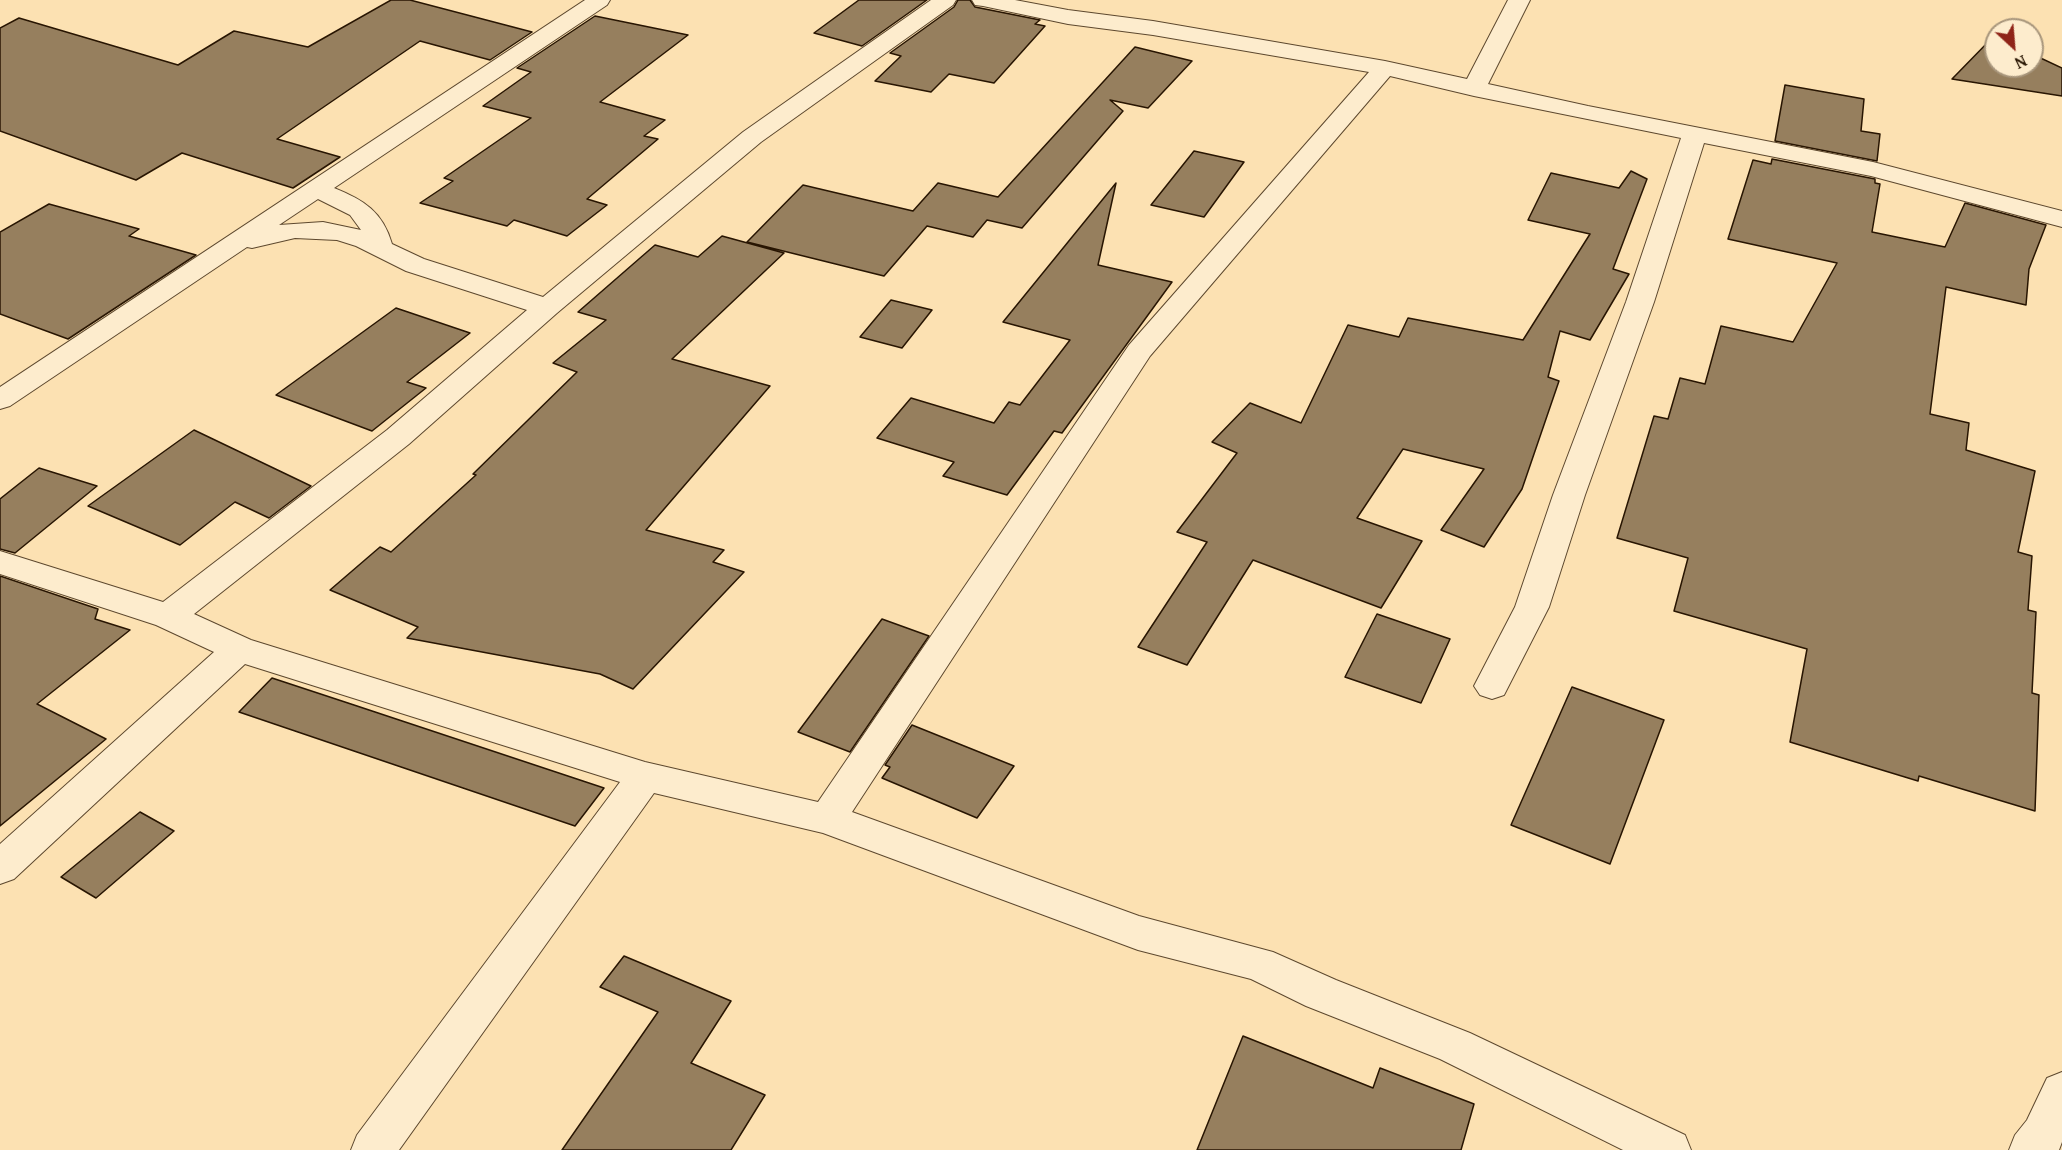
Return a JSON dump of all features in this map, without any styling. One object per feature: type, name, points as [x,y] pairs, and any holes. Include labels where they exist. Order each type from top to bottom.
[{"type":"street","points":[[0,400],[599,0]]},
{"type":"street","points":[[168,616],[398,437],[548,307],[752,137],[945,0]]},
{"type":"street","points":[[983,0],[1075,8],[1153,28],[1385,68],[1694,135],[1884,172],[2062,219]]},
{"type":"street","points":[[1474,89],[1519,0]]},
{"type":"street","points":[[827,819],[1139,351],[1385,68]]},
{"type":"street","points":[[1492,686],[1532,607],[1569,495],[1640,302],[1694,135]]},
{"type":"street","points":[[312,193],[319,191],[366,214],[377,234],[380,247]]},
{"type":"street","points":[[228,248],[266,235],[324,229],[350,234],[413,264],[548,307]]},
{"type":"street","points":[[0,562],[168,616],[239,649],[645,776],[827,819],[1138,933],[1259,964],[1321,993],[1455,1046],[1669,1150]]},
{"type":"street","points":[[0,868],[239,649]]},
{"type":"street","points":[[373,1150],[645,776]]},
{"type":"street","points":[[2031,1150],[2043,1135],[2062,1092]]},
{"type":"building","points":[[391,0],[410,0],[532,32],[490,60],[420,41],[277,139],[340,157],[293,188],[182,153],[136,180],[0,131],[0,28],[19,18],[178,65],[234,31],[308,47]]},
{"type":"building","points":[[859,0],[927,0],[862,46],[814,33]]},
{"type":"building","points":[[958,0],[970,0],[975,7],[1040,20],[1035,24],[1045,26],[994,83],[949,74],[931,92],[875,81],[901,56],[890,53],[954,7]]},
{"type":"building","points":[[595,16],[688,35],[600,102],[665,120],[644,136],[658,139],[587,199],[607,205],[567,236],[514,220],[507,226],[420,203],[453,181],[444,178],[531,118],[483,106],[531,72],[517,68]]},
{"type":"building","points":[[1984,46],[1984,78],[2044,78],[2044,60],[2062,68],[2062,96],[1952,79]]},
{"type":"building","points":[[1135,47],[1192,61],[1148,108],[1110,100],[1123,111],[1022,228],[987,220],[973,237],[927,226],[884,276],[747,242],[803,185],[913,211],[938,183],[998,197]]},
{"type":"building","points":[[1785,85],[1864,99],[1861,131],[1880,134],[1877,161],[1775,141]]},
{"type":"building","points":[[1194,151],[1244,162],[1204,217],[1151,205]]},
{"type":"building","points":[[1772,159],[1875,179],[1875,183],[1880,184],[1872,232],[1945,247],[1965,203],[2046,225],[2029,269],[2026,305],[1946,287],[1930,414],[1969,423],[1966,450],[2035,471],[2018,552],[2032,556],[2028,610],[2036,612],[2032,693],[2039,695],[2035,811],[1919,776],[1918,781],[1790,742],[1807,649],[1674,611],[1688,558],[1617,538],[1654,416],[1668,419],[1680,378],[1705,384],[1721,326],[1793,342],[1837,263],[1728,239],[1753,160],[1771,164]]},
{"type":"building","points":[[1631,171],[1647,179],[1613,269],[1629,274],[1590,340],[1560,331],[1548,377],[1559,381],[1522,489],[1484,547],[1441,530],[1484,469],[1403,449],[1357,518],[1422,541],[1381,608],[1253,560],[1187,665],[1138,647],[1207,542],[1177,532],[1237,453],[1212,442],[1250,403],[1301,423],[1348,325],[1399,337],[1408,318],[1523,340],[1590,234],[1528,220],[1551,173],[1619,188]]},
{"type":"building","points":[[1116,183],[1098,265],[1172,282],[1062,433],[1054,431],[1007,495],[943,476],[954,462],[877,438],[911,398],[994,423],[1009,402],[1020,405],[1070,340],[1003,322]]},
{"type":"building","points":[[49,204],[139,229],[129,236],[196,255],[68,339],[0,314],[0,232]]},
{"type":"building","points":[[722,236],[784,253],[672,359],[770,386],[646,530],[724,550],[713,562],[744,572],[633,689],[600,674],[407,638],[418,627],[330,590],[380,547],[391,552],[476,475],[473,474],[577,372],[553,363],[606,320],[578,312],[655,245],[698,257]]},
{"type":"building","points":[[891,300],[932,310],[902,348],[860,337]]},
{"type":"building","points":[[396,308],[470,333],[407,382],[426,388],[372,431],[276,395]]},
{"type":"building","points":[[194,430],[311,486],[269,518],[235,502],[180,545],[88,506]]},
{"type":"building","points":[[39,468],[97,486],[15,553],[0,549],[0,499]]},
{"type":"building","points":[[0,576],[98,609],[95,619],[130,630],[37,704],[106,739],[0,826]]},
{"type":"building","points":[[1377,614],[1450,639],[1421,703],[1345,677]]},
{"type":"building","points":[[882,619],[929,636],[850,752],[798,732]]},
{"type":"building","points":[[272,678],[604,788],[575,826],[239,712]]},
{"type":"building","points":[[1572,687],[1664,720],[1610,864],[1511,825]]},
{"type":"building","points":[[912,725],[1014,766],[977,818],[882,778],[890,767],[885,765]]},
{"type":"building","points":[[140,812],[174,831],[96,898],[61,877]]},
{"type":"building","points":[[624,956],[731,1001],[691,1063],[765,1095],[731,1150],[562,1150],[658,1012],[600,987]]},
{"type":"building","points":[[1243,1036],[1373,1088],[1380,1068],[1474,1104],[1461,1150],[1197,1150]]}]
